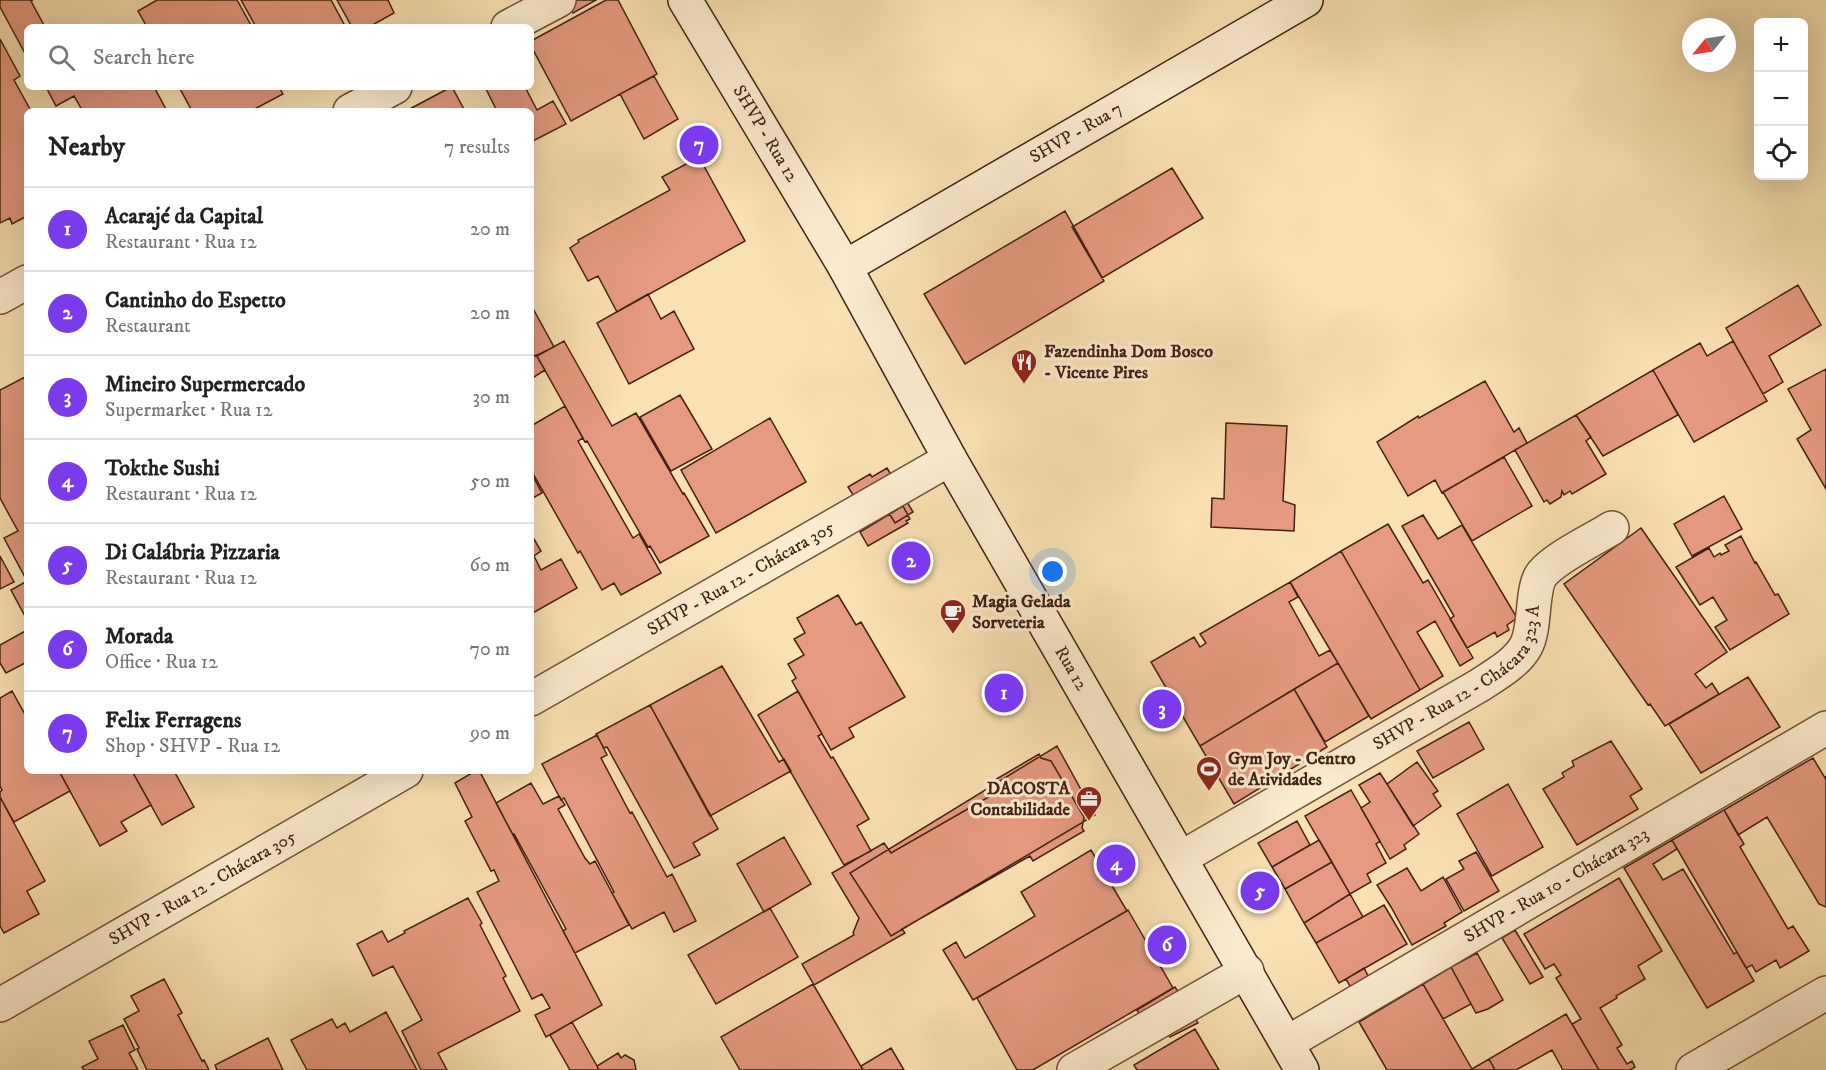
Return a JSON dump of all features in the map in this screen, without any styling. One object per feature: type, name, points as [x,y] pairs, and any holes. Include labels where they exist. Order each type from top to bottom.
[{"type":"street","points":[[514,24],[559,0]]},
{"type":"street","name":"SHVP - Rua 12","points":[[685,0],[844,267]]},
{"type":"street","name":"SHVP - Rua 7","points":[[844,267],[1306,0]]},
{"type":"street","points":[[356,108],[389,90]]},
{"type":"street","name":"Rua 12","points":[[844,267],[950,459],[1294,1056]]},
{"type":"street","points":[[0,297],[24,284]]},
{"type":"street","name":"SHVP - Rua 12 - Chácara 305","points":[[534,697],[950,459]]},
{"type":"street","name":"SHVP - Rua 12 - Chácara 323 A","points":[[1180,858],[1480,686],[1508,666],[1526,646],[1541,575],[1558,561],[1612,528]]},
{"type":"street","name":"SHVP - Rua 10 - Chácara 323","points":[[1294,1056],[1826,728]]},
{"type":"street","name":"SHVP - Rua 12 - Chácara 305","points":[[0,1005],[401,774]]},
{"type":"street","points":[[1074,1070],[1247,971]]},
{"type":"street","points":[[1693,1070],[1826,993]]},
{"type":"building","points":[[0,0],[33,0],[31,1],[43,24],[24,24],[24,51],[0,7]]},
{"type":"building","points":[[157,0],[237,0],[250,24],[145,24],[138,11]]},
{"type":"building","points":[[241,0],[331,0],[344,24],[254,24]]},
{"type":"building","points":[[241,0],[331,0],[344,24],[254,24]]},
{"type":"building","points":[[337,0],[388,0],[394,13],[374,24],[350,24]]},
{"type":"building","points":[[566,0],[596,0],[573,13]]},
{"type":"building","points":[[606,0],[618,0],[657,74],[571,121],[534,52],[534,39]]},
{"type":"building","points":[[0,39],[20,76],[14,80],[29,108],[24,108],[24,218],[12,224],[10,218],[0,223]]},
{"type":"building","points":[[0,39],[20,76],[14,80],[29,108],[24,108],[24,218],[12,224],[10,218],[0,223]]},
{"type":"building","points":[[654,76],[678,119],[644,139],[620,94]]},
{"type":"building","points":[[48,90],[156,90],[165,108],[81,108],[74,96],[56,106]]},
{"type":"building","points":[[181,90],[281,90],[283,94],[257,108],[190,108]]},
{"type":"building","points":[[445,90],[454,90],[463,108],[412,108]]},
{"type":"building","points":[[486,90],[527,90],[537,110],[553,101],[566,124],[534,140],[534,108],[496,108]]},
{"type":"building","points":[[699,157],[745,241],[617,312],[598,276],[588,281],[570,248],[579,242],[578,240],[670,190],[662,177]]},
{"type":"building","points":[[1172,168],[1203,218],[1102,278],[1072,227]]},
{"type":"building","points":[[1065,211],[1104,281],[965,364],[924,294]]},
{"type":"building","points":[[1798,285],[1821,325],[1769,356],[1783,382],[1763,394],[1726,328]]},
{"type":"building","points":[[648,294],[661,319],[674,311],[694,349],[629,384],[597,323]]},
{"type":"building","points":[[648,294],[661,319],[674,311],[694,349],[629,384],[597,323]]},
{"type":"building","points":[[534,310],[554,347],[534,357]]},
{"type":"building","points":[[564,341],[612,426],[636,413],[709,536],[660,563],[650,546],[648,547],[537,356]]},
{"type":"building","points":[[1733,341],[1767,401],[1694,442],[1653,370],[1700,343],[1707,356]]},
{"type":"building","points":[[536,355],[545,370],[534,377],[534,356]]},
{"type":"building","points":[[1826,369],[1826,489],[1797,439],[1811,430],[1788,389]]},
{"type":"building","points":[[1653,370],[1678,415],[1603,456],[1576,415]]},
{"type":"building","points":[[24,378],[24,575],[4,538],[18,531],[0,498],[0,390]]},
{"type":"building","points":[[24,378],[24,575],[4,538],[18,531],[0,498],[0,390]]},
{"type":"building","points":[[1485,381],[1514,432],[1519,428],[1527,443],[1442,493],[1435,480],[1408,496],[1377,442],[1418,416],[1419,418]]},
{"type":"building","points":[[680,395],[712,449],[671,471],[640,417]]},
{"type":"building","points":[[565,406],[583,438],[578,441],[633,538],[639,534],[661,573],[621,595],[614,583],[602,590],[534,475],[534,424]]},
{"type":"building","points":[[565,406],[583,438],[578,441],[633,538],[639,534],[661,573],[621,595],[614,583],[602,590],[534,475],[534,424]]},
{"type":"building","points":[[1576,415],[1591,437],[1586,441],[1606,474],[1572,494],[1570,491],[1564,495],[1562,491],[1561,497],[1550,504],[1547,500],[1544,502],[1515,450]]},
{"type":"building","points":[[770,418],[806,482],[716,533],[681,470]]},
{"type":"building","points":[[1226,423],[1287,426],[1283,501],[1295,505],[1294,531],[1211,527],[1212,498],[1224,499]]},
{"type":"building","points":[[1504,457],[1532,506],[1472,541],[1443,492]]},
{"type":"building","points":[[887,468],[913,512],[895,523],[873,487],[855,498],[848,487],[870,474],[872,477]]},
{"type":"building","points":[[887,468],[913,512],[895,523],[873,487],[855,498],[848,487],[870,474],[872,477]]},
{"type":"building","points":[[534,478],[542,493],[534,497]]},
{"type":"building","points":[[1724,496],[1742,529],[1692,556],[1674,524]]},
{"type":"building","points":[[903,506],[910,519],[906,521],[908,523],[868,546],[860,532]]},
{"type":"building","points":[[1423,515],[1438,539],[1462,525],[1517,618],[1507,625],[1509,630],[1497,637],[1495,632],[1467,648],[1450,619],[1454,616],[1402,526]]},
{"type":"building","points":[[1423,515],[1438,539],[1462,525],[1517,618],[1507,625],[1509,630],[1497,637],[1495,632],[1467,648],[1450,619],[1454,616],[1402,526]]},
{"type":"building","points":[[1388,524],[1423,583],[1428,580],[1473,658],[1460,666],[1435,621],[1417,632],[1443,676],[1420,690],[1341,551]]},
{"type":"building","points":[[1641,528],[1727,652],[1695,674],[1706,688],[1712,683],[1719,694],[1665,726],[1564,584]]},
{"type":"building","points":[[1741,536],[1755,563],[1775,595],[1778,594],[1789,614],[1730,650],[1715,627],[1727,620],[1713,597],[1700,605],[1676,567],[1709,548],[1714,557],[1720,553],[1721,555],[1729,551],[1725,545]]},
{"type":"building","points":[[534,539],[541,551],[534,556]]},
{"type":"building","points":[[1341,551],[1420,690],[1371,719],[1290,582]]},
{"type":"building","points":[[0,556],[14,582],[0,589]]},
{"type":"building","points":[[534,556],[541,570],[561,559],[577,588],[534,612]]},
{"type":"building","points":[[1290,582],[1298,597],[1289,602],[1319,656],[1330,650],[1338,663],[1200,746],[1151,662],[1194,637],[1200,647],[1206,643],[1200,634]]},
{"type":"building","points":[[1290,582],[1298,597],[1289,602],[1319,656],[1330,650],[1338,663],[1200,746],[1151,662],[1194,637],[1200,647],[1206,643],[1200,634]]},
{"type":"building","points":[[24,583],[24,614],[11,590]]},
{"type":"building","points":[[838,595],[856,625],[861,622],[905,697],[849,728],[854,737],[831,750],[792,681],[796,678],[788,664],[804,655],[794,639],[805,633],[797,618]]},
{"type":"building","points":[[24,632],[24,664],[6,673],[0,663],[0,645]]},
{"type":"building","points":[[24,632],[24,664],[6,673],[0,663],[0,645]]},
{"type":"building","points":[[1338,663],[1369,716],[1325,742],[1294,689]]},
{"type":"building","points":[[722,666],[779,762],[784,759],[791,771],[710,816],[650,705]]},
{"type":"building","points":[[1748,677],[1780,727],[1701,773],[1669,724]]},
{"type":"building","points":[[1294,689],[1327,747],[1234,804],[1200,746]]},
{"type":"building","points":[[12,691],[24,713],[24,774],[61,774],[70,791],[14,822],[0,797],[2,790],[0,786],[0,698]]},
{"type":"building","points":[[12,691],[24,713],[24,774],[61,774],[70,791],[14,822],[0,797],[2,790],[0,786],[0,698]]},
{"type":"building","points":[[798,691],[822,734],[818,736],[869,819],[857,826],[871,851],[844,865],[758,715]]},
{"type":"building","points":[[650,705],[718,829],[693,843],[700,855],[674,868],[607,747],[604,748],[596,734]]},
{"type":"building","points":[[1469,722],[1484,749],[1433,778],[1417,751]]},
{"type":"building","points":[[597,735],[607,755],[601,758],[630,813],[632,812],[667,877],[672,874],[696,921],[674,932],[664,912],[632,929],[564,798],[561,800],[542,764]]},
{"type":"building","points":[[1611,741],[1642,789],[1630,796],[1638,809],[1577,845],[1543,789],[1564,777],[1562,773],[1574,766],[1572,761]]},
{"type":"building","points":[[1057,746],[1095,815],[891,936],[850,873]]},
{"type":"building","points":[[1039,754],[1041,758],[1051,761],[1084,817],[1082,828],[1084,831],[1033,861],[1030,856],[902,929],[905,933],[814,985],[802,964],[854,935],[859,918],[832,873],[884,843],[891,853],[994,794],[988,784]]},
{"type":"building","points":[[1813,758],[1825,778],[1826,776],[1826,907],[1819,904],[1767,817],[1738,835],[1724,810]]},
{"type":"building","points":[[1417,762],[1438,791],[1433,794],[1441,806],[1413,826],[1387,784]]},
{"type":"building","points":[[1380,773],[1419,834],[1404,845],[1406,849],[1390,859],[1361,808],[1370,802],[1359,785]]},
{"type":"building","points":[[61,774],[134,774],[151,805],[121,822],[127,831],[100,846]]},
{"type":"building","points":[[61,774],[134,774],[151,805],[121,822],[127,831],[100,846]]},
{"type":"building","points":[[134,774],[176,774],[194,807],[162,825]]},
{"type":"building","points":[[470,774],[481,774],[602,1005],[546,1037],[535,1015],[550,1008],[542,994],[532,999],[477,892],[499,881],[494,870],[491,871],[465,821],[472,817],[455,783]]},
{"type":"building","points":[[531,783],[543,804],[559,796],[565,805],[558,809],[585,858],[590,864],[595,861],[629,925],[575,953],[563,931],[566,929],[496,803]]},
{"type":"building","points":[[531,783],[543,804],[559,796],[565,805],[558,809],[585,858],[590,864],[595,861],[629,925],[575,953],[563,931],[566,929],[496,803]]},
{"type":"building","points":[[1508,784],[1543,847],[1492,876],[1457,814]]},
{"type":"building","points":[[1351,790],[1380,841],[1376,844],[1386,863],[1367,874],[1371,882],[1350,894],[1305,816]]},
{"type":"building","points":[[0,797],[45,881],[27,891],[39,914],[4,933],[0,926]]},
{"type":"building","points":[[1724,810],[1744,844],[1740,847],[1788,929],[1793,926],[1809,951],[1780,968],[1776,960],[1756,972],[1752,965],[1746,968],[1672,840]]},
{"type":"building","points":[[1297,821],[1310,845],[1272,867],[1258,843]]},
{"type":"building","points":[[784,837],[811,884],[764,912],[737,864]]},
{"type":"building","points":[[784,837],[811,884],[764,912],[737,864]]},
{"type":"building","points":[[1319,840],[1332,862],[1285,889],[1272,867]]},
{"type":"building","points":[[1672,840],[1677,849],[1653,864],[1663,880],[1683,869],[1734,954],[1737,952],[1754,981],[1707,1008],[1624,868]]},
{"type":"building","points":[[1091,850],[1127,911],[973,1000],[943,950],[956,942],[965,958],[1035,916],[1021,892]]},
{"type":"building","points":[[1476,852],[1499,891],[1464,911],[1446,879],[1464,869],[1459,861]]},
{"type":"building","points":[[1332,862],[1350,894],[1304,923],[1285,889]]},
{"type":"building","points":[[1407,868],[1421,891],[1443,877],[1462,912],[1444,923],[1446,926],[1412,945],[1377,885]]},
{"type":"building","points":[[1619,878],[1662,951],[1638,966],[1645,979],[1600,1008],[1622,1045],[1617,1048],[1627,1064],[1632,1061],[1635,1067],[1630,1070],[1599,1070],[1572,1024],[1581,1019],[1556,978],[1561,975],[1554,964],[1545,969],[1524,934]]},
{"type":"building","points":[[1350,894],[1363,917],[1316,943],[1304,923]]},
{"type":"building","points":[[1350,894],[1363,917],[1316,943],[1304,923]]},
{"type":"building","points":[[468,898],[482,923],[480,925],[506,976],[503,978],[520,1011],[438,1053],[447,1070],[421,1070],[402,1031],[422,1020],[393,966],[373,976],[357,944],[382,931],[388,942],[405,933],[404,931]]},
{"type":"building","points":[[468,898],[482,923],[480,925],[506,976],[503,978],[520,1011],[438,1053],[447,1070],[421,1070],[402,1031],[422,1020],[393,966],[373,976],[357,944],[382,931],[388,942],[405,933],[404,931]]},
{"type":"building","points":[[1384,905],[1407,944],[1339,983],[1316,943]]},
{"type":"building","points":[[770,908],[798,957],[716,1004],[688,955]]},
{"type":"building","points":[[1128,910],[1173,988],[1033,1070],[1017,1070],[977,998]]},
{"type":"building","points":[[1515,930],[1543,977],[1530,984],[1502,938]]},
{"type":"building","points":[[1477,953],[1503,1000],[1476,1013],[1451,967]]},
{"type":"building","points":[[1477,953],[1503,1000],[1476,1013],[1451,967]]},
{"type":"building","points":[[1451,967],[1471,1004],[1443,1019],[1423,984]]},
{"type":"building","points":[[1364,968],[1374,987],[1356,997],[1346,979]]},
{"type":"building","points":[[164,979],[182,1013],[178,1015],[209,1070],[147,1070],[124,1019],[139,1011],[131,996]]},
{"type":"building","points":[[813,984],[863,1070],[740,1070],[721,1037]]},
{"type":"building","points":[[1423,984],[1472,1069],[1387,1070],[1359,1022]]},
{"type":"building","points":[[1175,987],[1198,1023],[1170,1037],[1160,1020],[1147,1027],[1137,1010]]},
{"type":"building","points":[[386,1012],[417,1070],[307,1070],[291,1040],[332,1019],[337,1028],[345,1023],[350,1032]]},
{"type":"building","points":[[1566,1014],[1599,1070],[1563,1070],[1552,1050],[1516,1070],[1495,1070],[1489,1059]]},
{"type":"building","points":[[1566,1014],[1599,1070],[1563,1070],[1552,1050],[1516,1070],[1495,1070],[1489,1059]]},
{"type":"building","points":[[572,1022],[599,1070],[570,1070],[550,1035]]},
{"type":"building","points":[[572,1022],[599,1070],[570,1070],[550,1035]]},
{"type":"building","points":[[123,1025],[135,1050],[129,1053],[138,1070],[84,1070],[82,1067],[98,1059],[89,1041]]},
{"type":"building","points":[[1195,1029],[1219,1070],[1137,1070],[1134,1065]]},
{"type":"building","points":[[268,1038],[283,1070],[217,1070],[215,1065]]},
{"type":"building","points":[[891,1048],[904,1070],[863,1070],[861,1066]]},
{"type":"building","points":[[891,1048],[904,1070],[863,1070],[861,1066]]},
{"type":"building","points":[[618,1053],[621,1058],[625,1055],[634,1060],[636,1070],[599,1070],[597,1066]]},
{"type":"building","points":[[1489,1059],[1495,1070],[1469,1070],[1472,1069]]},
{"type":"place","name":"Felix Ferragens","points":[[699,145]]},
{"type":"place","name":"Fazendinha Dom Bosco - Vicente Pires","points":[[1024,385]]},
{"type":"place","name":"Cantinho do Espetto","points":[[911,561]]},
{"type":"place","name":"Magia Gelada Sorveteria","points":[[953,635]]},
{"type":"place","name":"Acarajé da Capital","points":[[1004,693]]},
{"type":"place","name":"Mineiro Supermercado","points":[[1162,709]]},
{"type":"place","name":"Gym Joy - Centro de Atividades","points":[[1209,792]]},
{"type":"place","name":"DACOSTA Contabilidade","points":[[1089,822]]},
{"type":"place","name":"Tokthe Sushi","points":[[1116,864]]},
{"type":"place","name":"Di Calábria Pizzaria","points":[[1260,891]]},
{"type":"place","name":"Morada","points":[[1167,945]]}]
